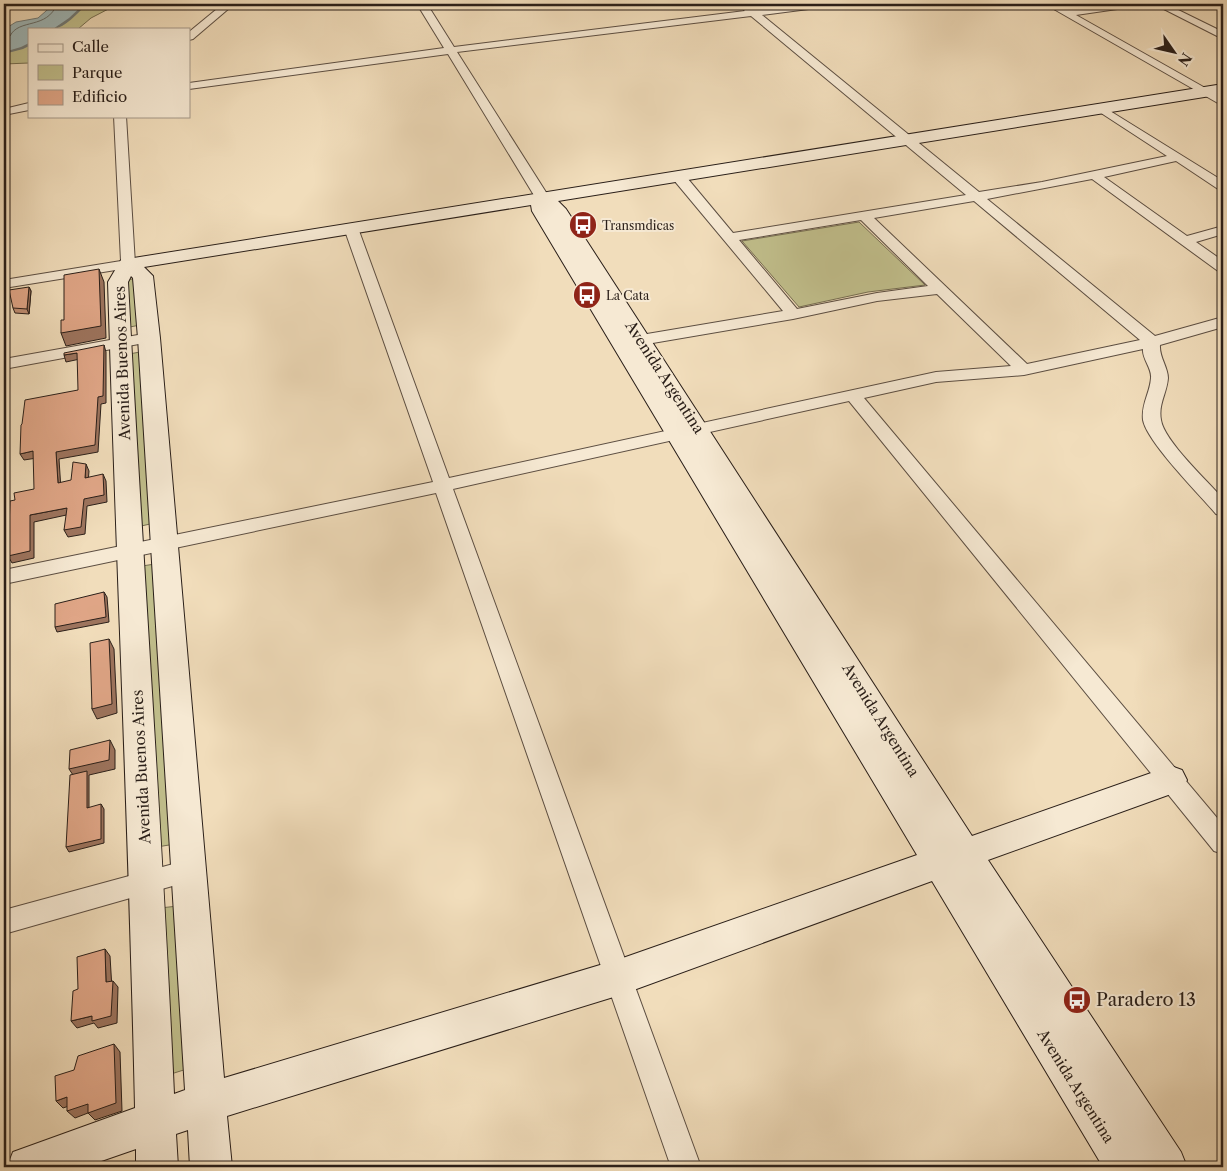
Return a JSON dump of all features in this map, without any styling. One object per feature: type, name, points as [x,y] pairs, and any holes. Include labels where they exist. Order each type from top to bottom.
[{"type":"street","points":[[190,36],[229,4]]},
{"type":"street","points":[[422,4],[542,197]]},
{"type":"street","points":[[743,4],[1152,342]]},
{"type":"street","points":[[190,86],[452,50],[824,4]]},
{"type":"street","points":[[1050,4],[1223,103]]},
{"type":"street","points":[[1066,13],[1130,4]]},
{"type":"street","points":[[1159,4],[1223,36]]},
{"type":"street","points":[[4,284],[1223,89]]},
{"type":"street","points":[[4,112],[28,106]]},
{"type":"street","points":[[1102,108],[1223,186]]},
{"type":"street","points":[[120,118],[128,264]]},
{"type":"street","points":[[729,238],[1042,186],[1178,157]]},
{"type":"street","points":[[1094,174],[1223,268]]},
{"type":"street","points":[[678,176],[793,314]]},
{"type":"street","name":"Avenida Argentina","points":[[689,432],[622,344],[541,211],[542,197],[554,205],[641,340],[689,432],[951,857],[1126,1167]]},
{"type":"street","points":[[864,216],[1024,370]]},
{"type":"street","points":[[351,228],[442,486],[620,977],[686,1167]]},
{"type":"street","points":[[1185,241],[1223,230]]},
{"type":"street","name":"Avenida Buenos Aires","points":[[157,1167],[147,882],[129,551],[118,282],[128,264],[143,276],[149,338],[211,1167]]},
{"type":"street","points":[[641,340],[793,314],[877,297],[940,289]]},
{"type":"street","points":[[4,577],[442,486],[936,377],[1024,370],[1152,342],[1223,322]]},
{"type":"street","points":[[4,364],[149,338]]},
{"type":"street","points":[[1152,342],[1151,353],[1160,377],[1152,403],[1152,421],[1166,446],[1223,510]]},
{"type":"street","points":[[854,396],[1223,842]]},
{"type":"street","points":[[28,1167],[206,1103],[620,977],[951,857],[1171,780]]},
{"type":"street","name":"Avenida Argentina","points":[[951,857],[1166,1167]]},
{"type":"street","points":[[4,922],[188,871]]},
{"type":"green space","points":[[85,4],[118,4],[91,18],[79,28],[56,28],[70,19]]},
{"type":"green space","points":[[28,44],[28,63],[4,64],[4,53]]},
{"type":"green space","points":[[859,222],[925,285],[868,292],[799,307],[742,241]]},
{"type":"green space","points":[[137,278],[140,325],[130,327],[127,280]]},
{"type":"green space","points":[[140,352],[150,524],[137,527],[129,354]]},
{"type":"green space","points":[[155,564],[175,844],[157,847],[142,566]]},
{"type":"green space","points":[[178,906],[190,1068],[171,1074],[160,908]]},
{"type":"water","points":[[54,4],[85,4],[70,19],[56,28],[28,28],[28,45],[4,53],[4,33],[7,32],[8,27],[16,22],[38,18]]},
{"type":"building","points":[[99,269],[101,326],[61,333],[61,320],[64,320],[64,275]]},
{"type":"building","points":[[29,287],[27,309],[13,308],[9,290]]},
{"type":"building","points":[[104,345],[103,396],[98,397],[95,445],[56,452],[58,483],[71,480],[73,462],[86,464],[85,478],[103,474],[104,495],[84,499],[81,527],[64,530],[67,508],[30,515],[30,551],[8,556],[10,501],[15,500],[14,493],[34,489],[33,451],[20,454],[21,425],[25,400],[78,390],[77,353],[64,355],[64,353]]},
{"type":"building","points":[[104,592],[106,617],[55,627],[55,604]]},
{"type":"building","points":[[109,639],[112,704],[92,709],[90,643]]},
{"type":"building","points":[[110,740],[109,760],[69,769],[70,750]]},
{"type":"building","points":[[87,771],[87,808],[101,804],[101,839],[66,847],[70,775]]},
{"type":"building","points":[[105,949],[106,982],[113,981],[111,1016],[92,1021],[92,1016],[71,1021],[73,991],[78,989],[77,957]]},
{"type":"building","points":[[114,1044],[116,1103],[88,1113],[88,1104],[67,1111],[67,1097],[56,1101],[55,1076],[74,1070],[78,1056]]},
{"type":"waterway","points":[[56,28],[70,19],[85,4]]},
{"type":"waterway","points":[[4,53],[28,45]]},
{"type":"place","name":"Transmdicas","points":[[583,225]]},
{"type":"place","name":"La Cata","points":[[587,295]]},
{"type":"place","name":"Paradero 13","points":[[1077,1000]]}]
